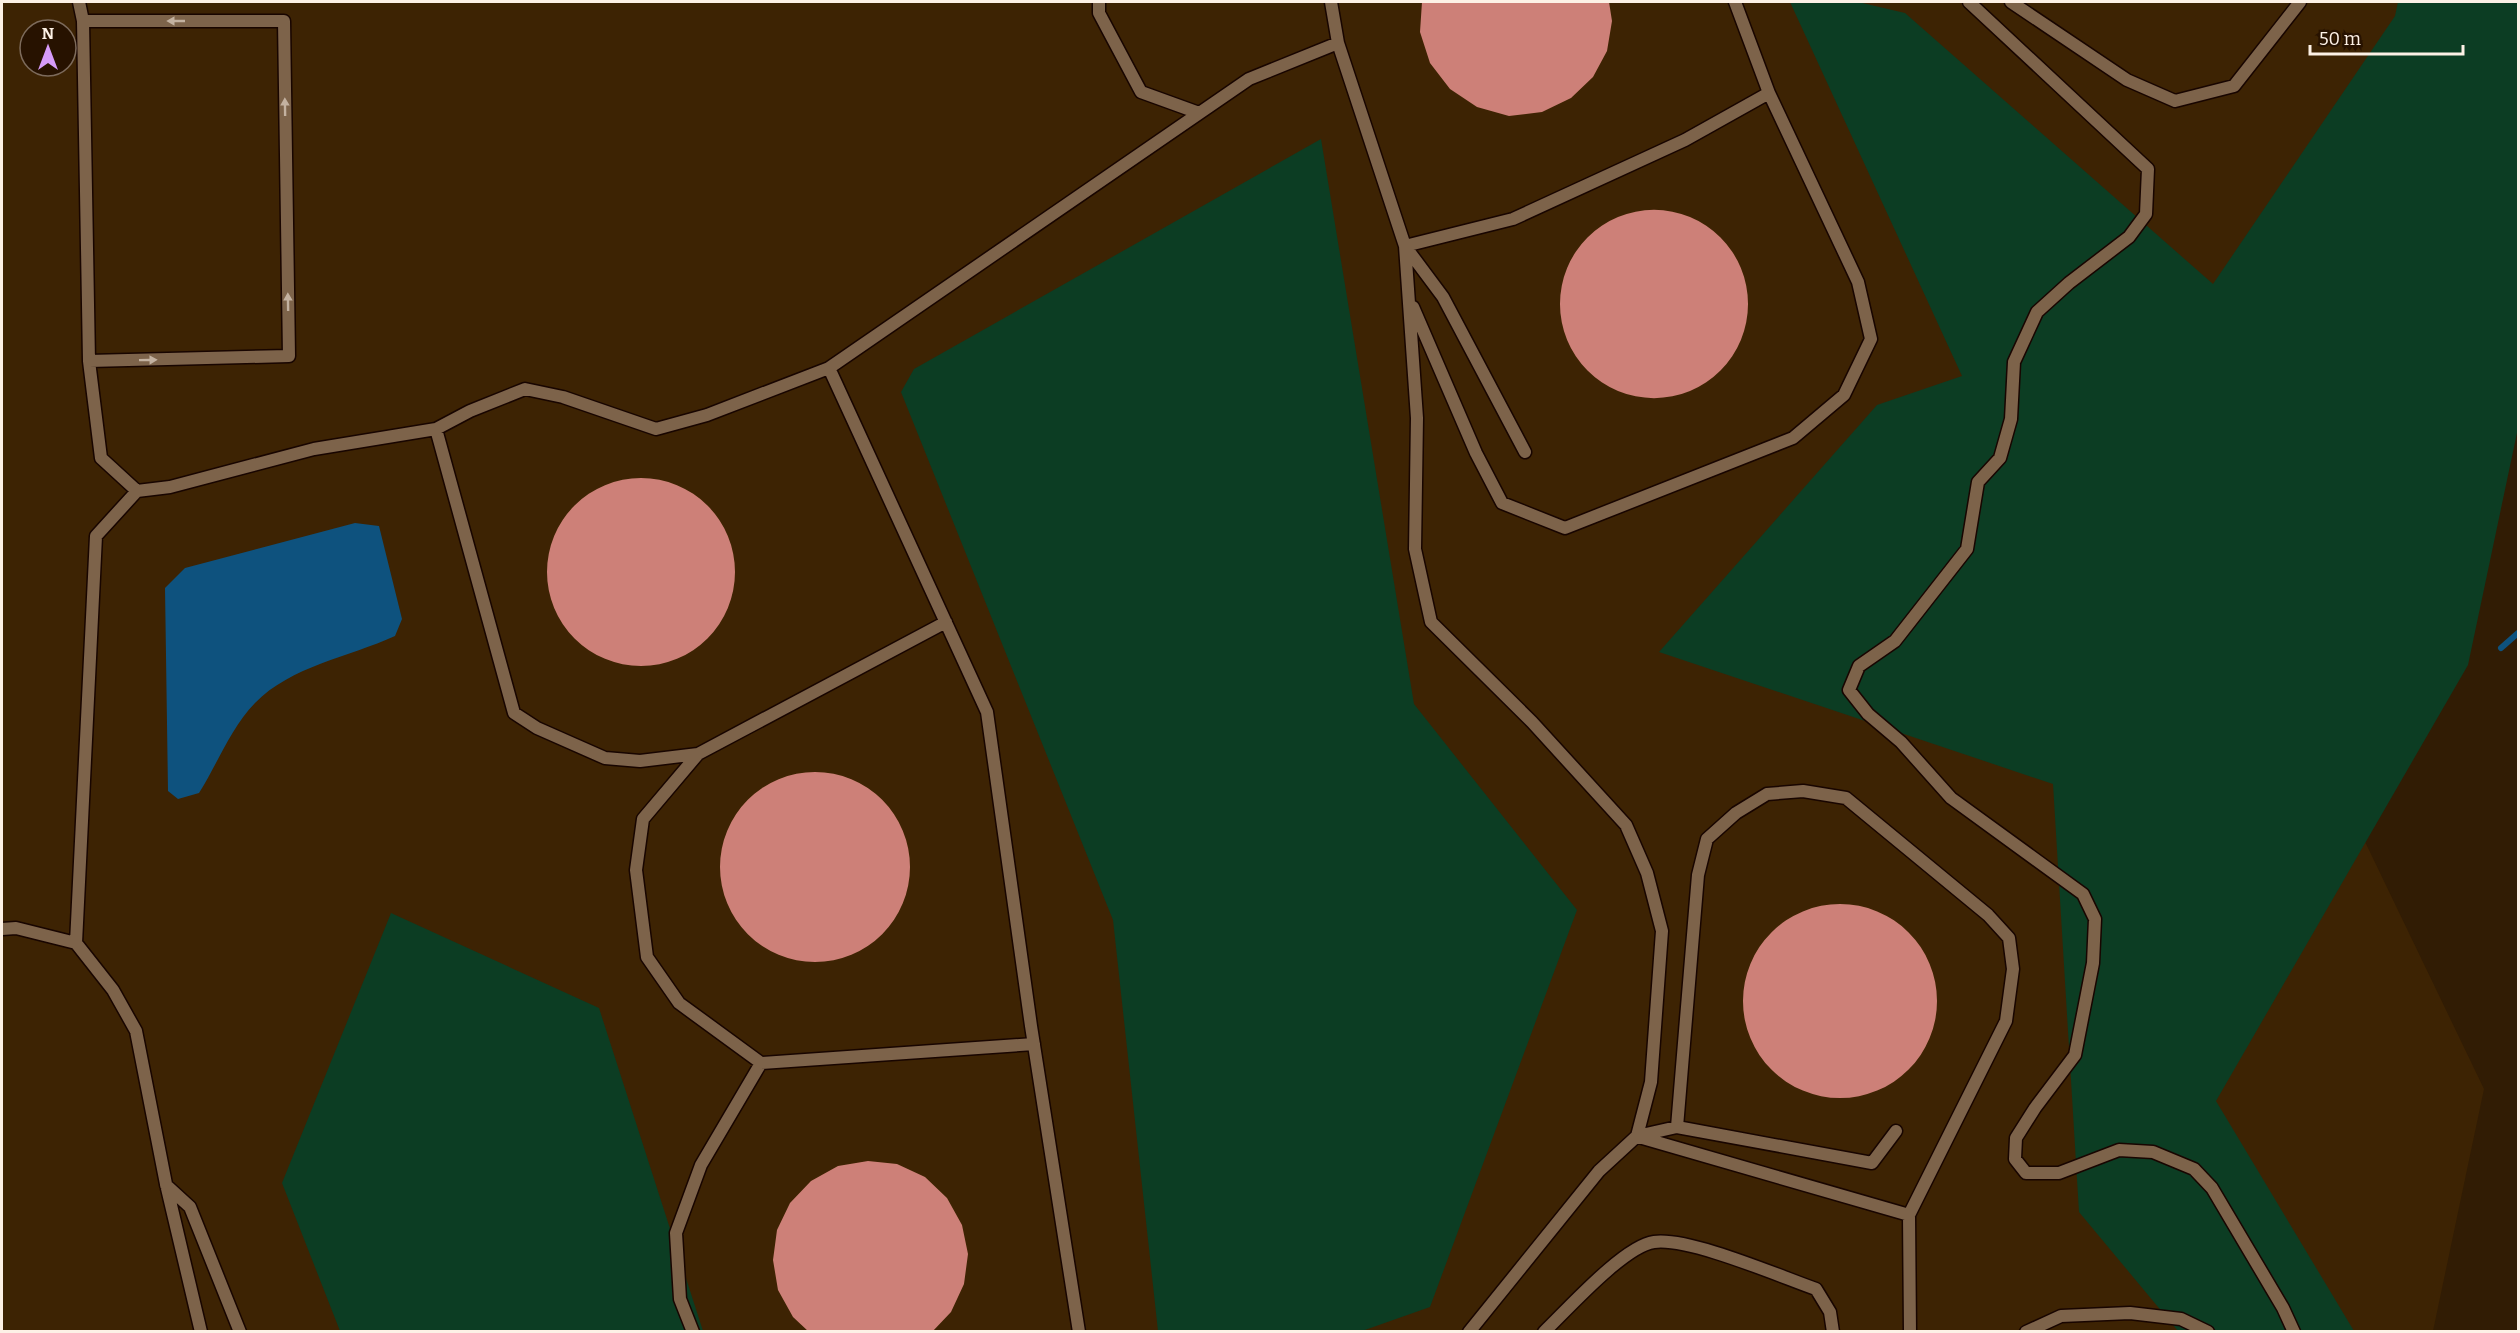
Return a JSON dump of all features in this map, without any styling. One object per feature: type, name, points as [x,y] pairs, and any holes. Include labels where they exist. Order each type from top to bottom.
[{"type":"lane","points":[[79,2],[83,21],[89,361],[101,458],[137,491]]},
{"type":"lane","points":[[1099,2],[1099,13],[1141,92],[1199,112]]},
{"type":"lane","points":[[1331,2],[1338,43],[1405,246],[1417,418],[1415,549],[1431,622],[1532,723],[1626,825],[1647,873],[1662,931],[1651,1082],[1637,1136]]},
{"type":"lane","points":[[1408,296],[1476,453],[1502,503],[1565,528],[1793,438],[1844,395],[1871,339],[1858,282],[1769,93],[1735,2]]},
{"type":"lane","points":[[1969,2],[2148,169],[2145,214],[2129,237],[2069,283],[2037,312],[2014,362],[2011,419],[2000,458],[1978,482],[1967,549],[1895,642],[1859,666],[1849,690],[1868,714],[1900,742],[1951,798],[2084,894],[2094,919],[2093,963],[2075,1055],[2035,1108],[2016,1138],[2015,1159],[2026,1173],[2059,1173],[2119,1150],[2153,1152],[2194,1169],[2212,1188],[2283,1308],[2294,1332]]},
{"type":"lane","points":[[2011,2],[2127,80],[2175,101],[2234,86],[2300,2]]},
{"type":"lane","points":[[83,21],[284,21],[289,356],[89,361]]},
{"type":"lane","points":[[76,943],[96,536],[137,491],[170,487],[314,449],[436,429],[470,411],[525,389],[563,398],[656,429],[707,415],[829,368],[1249,79],[1338,43]]},
{"type":"lane","points":[[1405,246],[1513,219],[1685,140],[1769,93]]},
{"type":"lane","points":[[1405,246],[1443,297],[1525,452]]},
{"type":"lane","points":[[829,368],[987,712],[1034,1044],[1079,1332]]},
{"type":"lane","points":[[436,429],[514,713],[537,728],[605,758],[640,761],[698,754],[946,622]]},
{"type":"lane","points":[[698,754],[643,819],[636,870],[647,957],[679,1003],[761,1063],[1034,1044]]},
{"type":"lane","points":[[1677,1127],[1698,875],[1707,838],[1736,813],[1767,794],[1803,791],[1846,798],[1988,915],[2009,938],[2013,969],[2006,1021],[1909,1215],[1910,1332]]},
{"type":"lane","points":[[2,929],[16,928],[76,943],[113,990],[136,1031],[166,1184],[201,1332]]},
{"type":"lane","points":[[693,1332],[680,1299],[676,1233],[701,1165],[761,1063]]},
{"type":"lane","points":[[1469,1332],[1599,1171],[1637,1136],[1677,1127],[1872,1162],[1896,1131]]},
{"type":"lane","points":[[1637,1136],[1909,1215]]},
{"type":"lane","points":[[166,1184],[190,1208],[240,1332]]},
{"type":"lane","points":[[1544,1332],[1622,1258],[1652,1242],[1683,1243],[1816,1289],[1830,1312],[1833,1332]]},
{"type":"lane","points":[[2026,1332],[2061,1316],[2130,1313],[2181,1319],[2208,1332]]},
{"type":"shaded area","points":[[2,2],[2492,2],[2228,557],[2484,1089],[2433,1331],[2,1332]]},
{"type":"green space","points":[[1790,2],[1858,2],[1905,13],[2213,284],[2395,16],[2398,2],[2518,2],[2518,428],[2468,665],[2216,1101],[2354,1331],[2178,1331],[2079,1212],[2053,784],[1659,652],[1877,405],[1962,376]]},
{"type":"green space","points":[[1321,139],[1414,704],[1577,910],[1430,1307],[1362,1331],[1158,1331],[1113,920],[901,392],[914,369]]},
{"type":"green space","points":[[391,913],[599,1008],[703,1331],[340,1331],[282,1183]]},
{"type":"water","points":[[355,523],[379,526],[402,619],[395,636],[303,671],[269,690],[238,724],[199,793],[178,799],[168,791],[165,588],[185,568]]},
{"type":"building","points":[[1422,2],[1609,2],[1612,21],[1607,51],[1593,77],[1571,98],[1542,112],[1509,116],[1477,107],[1450,89],[1430,63],[1420,32]]},
{"type":"building","points":[[1654,210],[1690,217],[1714,231],[1727,244],[1741,268],[1748,304],[1741,340],[1727,364],[1714,377],[1690,391],[1654,398],[1618,391],[1594,377],[1581,364],[1567,340],[1560,304],[1567,268],[1581,244],[1594,231],[1618,217]]},
{"type":"building","points":[[650,478],[677,485],[708,505],[728,536],[734,554],[734,590],[728,608],[708,639],[677,659],[659,665],[632,666],[597,655],[581,645],[568,632],[554,608],[548,590],[547,563],[558,528],[568,512],[581,499],[605,485],[623,479]]},
{"type":"building","points":[[815,772],[851,779],[868,788],[882,800],[894,814],[903,831],[910,867],[903,903],[894,920],[882,934],[868,946],[851,955],[815,962],[779,955],[762,946],[748,934],[736,920],[727,903],[720,867],[727,831],[736,814],[748,800],[762,788],[779,779]]},
{"type":"building","points":[[1830,904],[1850,904],[1886,915],[1909,932],[1921,947],[1930,964],[1937,991],[1937,1011],[1930,1038],[1921,1055],[1909,1070],[1894,1082],[1877,1091],[1850,1098],[1830,1098],[1794,1087],[1765,1063],[1754,1047],[1747,1029],[1743,1011],[1743,991],[1754,955],[1778,926],[1794,915],[1812,908]]},
{"type":"building","points":[[868,1161],[897,1164],[925,1177],[947,1198],[962,1225],[968,1254],[964,1284],[951,1312],[932,1332],[809,1332],[793,1317],[778,1290],[773,1260],[777,1230],[790,1203],[811,1181],[838,1166]]},
{"type":"waterway","points":[[2501,648],[2518,633]]}]
